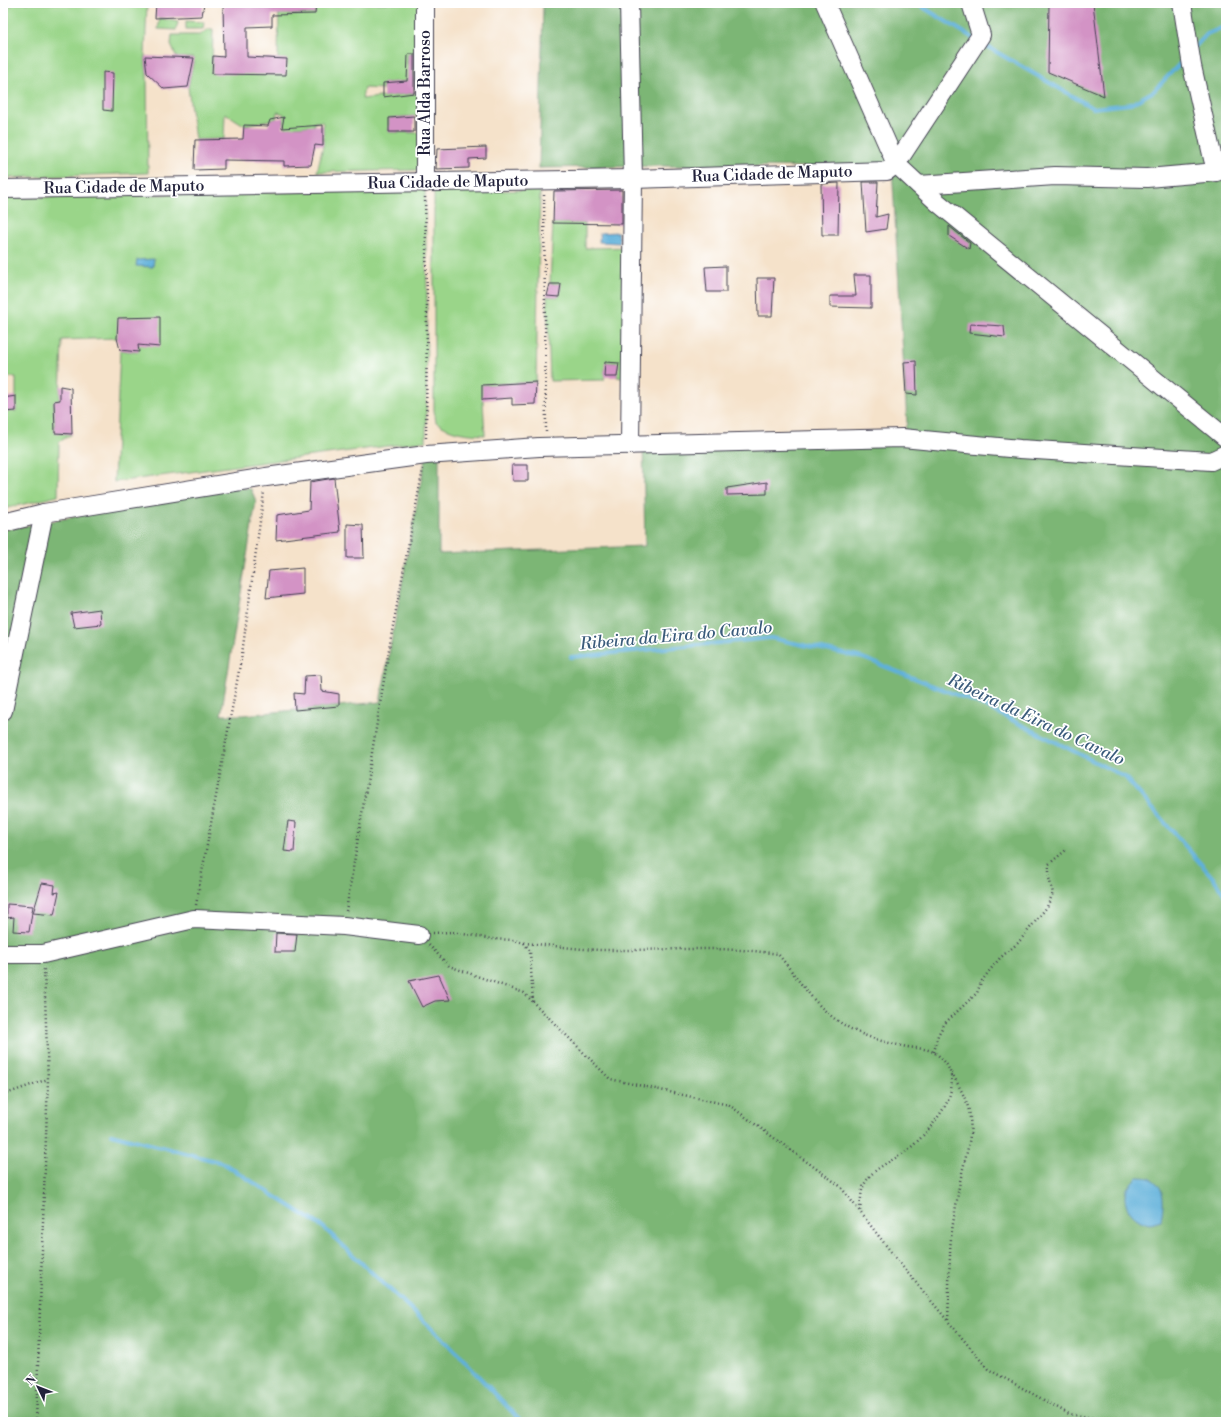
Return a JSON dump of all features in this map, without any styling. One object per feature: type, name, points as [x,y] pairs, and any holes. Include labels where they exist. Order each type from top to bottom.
[{"type":"street","name":"Rua Alda Barroso","points":[[425,3],[425,183]]},
{"type":"street","points":[[629,3],[632,179],[630,445]]},
{"type":"street","points":[[825,3],[894,166],[1226,438]]},
{"type":"street","points":[[894,166],[977,42],[971,3]]},
{"type":"street","points":[[919,185],[1055,176],[1147,178],[1217,172],[1192,66],[1182,3]]},
{"type":"street","name":"Rua Cidade de Maputo","points":[[3,189],[632,179],[887,171],[894,166]]},
{"type":"street","points":[[3,523],[44,513],[266,477],[426,455],[546,446],[902,438],[1020,449],[1211,461],[1226,454]]},
{"type":"street","points":[[3,711],[44,513]]},
{"type":"street","points":[[3,954],[44,954],[194,919],[344,926],[419,935]]},
{"type":"path","points":[[544,181],[546,446]]},
{"type":"path","points":[[344,926],[392,630],[426,455],[427,299],[425,183]]},
{"type":"path","points":[[194,919],[242,654],[266,477]]},
{"type":"path","points":[[934,1052],[938,1035],[945,1023],[977,993],[981,982],[990,970],[1000,958],[1018,943],[1047,907],[1053,893],[1048,878],[1049,864],[1066,850]]},
{"type":"path","points":[[419,935],[452,932],[492,939],[514,940],[524,943],[600,950],[709,949],[778,954],[820,1007],[840,1022],[853,1030],[876,1039],[903,1047],[934,1052],[945,1062],[952,1073],[965,1098],[970,1118],[969,1141],[958,1191],[950,1256],[948,1321]]},
{"type":"path","points":[[419,935],[449,966],[524,993],[610,1079],[728,1105],[840,1186],[902,1266],[988,1369],[1069,1414],[1118,1422]]},
{"type":"path","points":[[524,943],[530,951],[533,1003]]},
{"type":"path","points":[[36,1422],[48,1079],[44,954]]},
{"type":"path","points":[[860,1212],[863,1186],[873,1172],[909,1149],[931,1128],[944,1108],[951,1091],[952,1073]]},
{"type":"path","points":[[3,1095],[48,1079]]},
{"type":"green space","points":[[12,3],[147,3],[145,56],[147,73],[148,173],[3,178],[3,5],[12,6]]},
{"type":"green space","points":[[279,3],[289,15],[315,14],[316,3],[425,3],[425,53],[408,54],[407,64],[425,62],[425,80],[383,83],[383,89],[364,88],[362,99],[424,92],[417,116],[389,118],[389,132],[424,133],[420,170],[317,172],[323,146],[323,122],[314,122],[314,132],[310,131],[308,126],[295,127],[295,133],[287,132],[283,120],[284,114],[277,112],[276,119],[244,125],[225,113],[224,139],[195,140],[188,87],[194,58],[177,58],[171,45],[172,35],[200,35],[208,29],[213,29],[212,74],[278,59]]},
{"type":"green space","points":[[543,3],[1226,3],[1226,1422],[3,1422],[3,530],[235,487],[251,489],[256,501],[221,715],[243,715],[380,702],[426,455],[439,454],[439,554],[645,546],[643,445],[901,438],[907,423],[892,167],[663,166],[539,168]]},
{"type":"green space","points":[[160,18],[178,22],[176,30],[158,29]]},
{"type":"green space","points":[[186,21],[204,22],[203,29],[186,29]]},
{"type":"green space","points":[[425,189],[427,299],[426,441],[114,482],[120,350],[138,352],[138,345],[117,338],[62,340],[60,400],[54,402],[55,433],[72,434],[59,442],[58,496],[3,509],[3,412],[16,411],[16,377],[3,377],[3,198]]},
{"type":"green space","points":[[540,190],[536,382],[482,385],[485,435],[447,429],[436,422],[434,410],[434,192]]},
{"type":"green space","points":[[553,223],[585,223],[585,248],[632,247],[631,380],[617,377],[618,363],[606,362],[604,380],[550,381],[547,296],[559,297],[561,284],[550,284]]},
{"type":"water","points":[[618,232],[620,243],[599,242],[600,233]]},
{"type":"water","points":[[154,259],[153,267],[136,266],[137,260]]},
{"type":"water","points":[[1137,1177],[1151,1179],[1160,1189],[1163,1199],[1161,1221],[1150,1224],[1144,1223],[1132,1215],[1127,1207],[1125,1198],[1126,1192]]},
{"type":"building","points":[[156,3],[204,3],[202,16],[155,18]]},
{"type":"building","points":[[223,3],[316,3],[315,14],[272,15],[272,26],[247,27],[247,57],[287,59],[286,75],[212,74],[213,56],[224,57]]},
{"type":"building","points":[[1049,3],[1093,3],[1104,96],[1048,72]]},
{"type":"building","points":[[408,54],[414,54],[414,93],[383,97],[383,83],[407,81]]},
{"type":"building","points":[[145,56],[194,58],[188,87],[164,89],[147,73]]},
{"type":"building","points":[[103,72],[113,73],[112,111],[103,110]]},
{"type":"building","points":[[414,116],[414,132],[389,132],[389,118]]},
{"type":"building","points":[[284,117],[282,128],[323,125],[323,146],[315,145],[311,165],[284,166],[284,161],[224,160],[224,169],[194,170],[195,140],[243,139],[244,125],[268,126],[270,120]]},
{"type":"building","points":[[486,147],[486,158],[469,159],[469,168],[436,169],[437,149]]},
{"type":"building","points":[[863,182],[878,182],[876,217],[888,214],[886,229],[866,232]]},
{"type":"building","points":[[839,183],[838,235],[822,235],[821,184]]},
{"type":"building","points":[[622,190],[622,224],[553,223],[554,191]]},
{"type":"building","points":[[949,226],[970,243],[969,249],[949,236]]},
{"type":"building","points":[[726,266],[726,292],[707,292],[705,267]]},
{"type":"building","points":[[854,275],[871,275],[871,308],[830,307],[830,296],[856,296]]},
{"type":"building","points":[[757,278],[774,278],[772,316],[758,316]]},
{"type":"building","points":[[550,284],[561,284],[559,297],[547,296]]},
{"type":"building","points":[[160,317],[160,347],[138,345],[139,352],[120,350],[117,338],[118,318]]},
{"type":"building","points":[[970,324],[1004,326],[1005,337],[969,333]]},
{"type":"building","points":[[916,361],[917,395],[906,394],[904,362]]},
{"type":"building","points":[[605,362],[619,363],[617,377],[604,377]]},
{"type":"building","points":[[536,382],[535,404],[512,405],[512,398],[482,400],[482,385]]},
{"type":"building","points":[[60,386],[71,388],[72,434],[55,433],[54,401],[60,400]]},
{"type":"building","points":[[16,396],[16,411],[3,412],[3,398]]},
{"type":"building","points":[[512,465],[528,465],[528,481],[513,481]]},
{"type":"building","points":[[334,478],[340,532],[276,540],[277,515],[309,510],[310,482]]},
{"type":"building","points":[[767,482],[767,494],[727,495],[727,488]]},
{"type":"building","points":[[347,524],[363,525],[364,558],[347,558]]},
{"type":"building","points":[[303,568],[303,594],[266,598],[269,571]]},
{"type":"building","points":[[100,609],[101,624],[74,627],[71,613]]},
{"type":"building","points":[[321,675],[322,691],[339,694],[339,706],[295,710],[294,693],[304,694],[305,676]]},
{"type":"building","points":[[288,821],[296,822],[294,852],[284,851]]},
{"type":"building","points":[[42,883],[55,885],[54,893],[59,892],[54,915],[33,913]]},
{"type":"building","points":[[7,904],[33,906],[29,932],[13,931],[14,917],[7,918]]},
{"type":"building","points":[[276,933],[297,934],[295,952],[275,952]]},
{"type":"building","points":[[439,975],[450,1000],[435,1001],[422,1007],[409,981]]},
{"type":"waterway","points":[[916,3],[973,38]]},
{"type":"waterway","points":[[1195,47],[1207,34],[1226,26]]},
{"type":"waterway","points":[[981,43],[1093,108],[1131,104],[1154,91],[1185,58]]},
{"type":"waterway","name":"Ribeira da Eira do Cavalo","points":[[571,657],[771,638],[863,658],[982,705],[1125,777],[1215,880],[1226,897]]},
{"type":"waterway","points":[[111,1134],[223,1163],[323,1227],[443,1339],[522,1422]]}]
